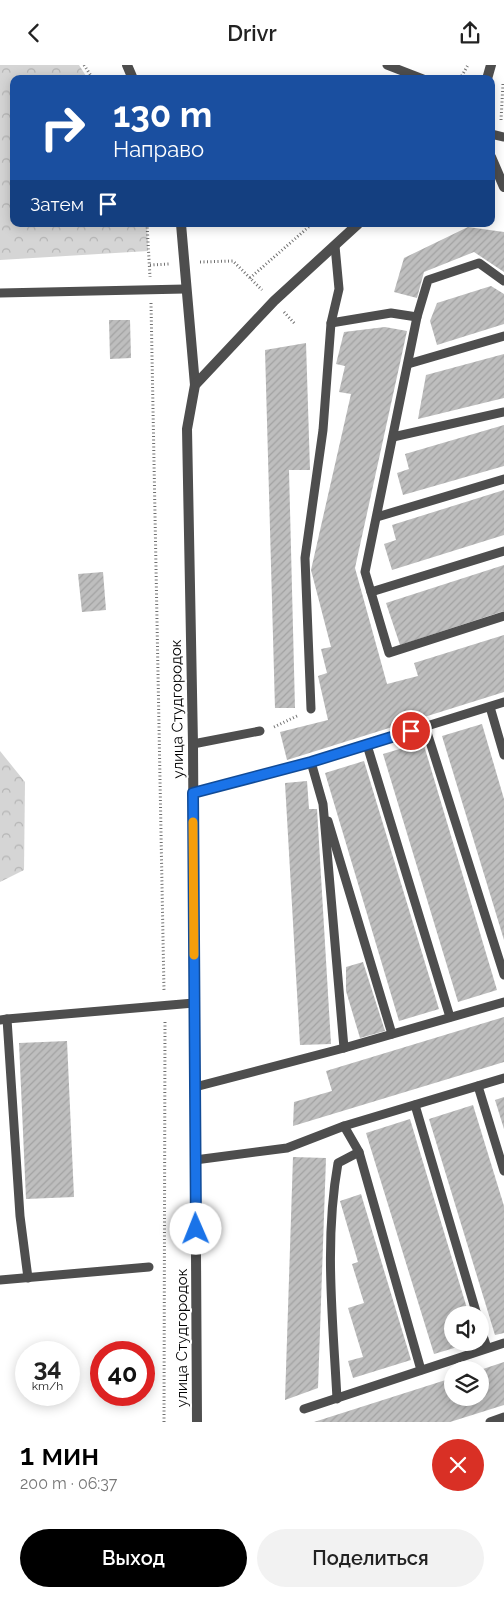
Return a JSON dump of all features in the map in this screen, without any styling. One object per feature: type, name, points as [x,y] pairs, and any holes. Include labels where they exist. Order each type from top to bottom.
[{"type":"street","points":[[495,166],[504,187]]},
{"type":"street","name":"улица Студгородок","points":[[181,227],[194,385],[187,429],[193,743],[197,1422]]},
{"type":"street","points":[[194,385],[274,301],[355,227]]},
{"type":"lane","points":[[387,65],[413,75]]},
{"type":"lane","points":[[312,709],[305,559],[323,430],[331,323],[339,289],[335,246]]},
{"type":"lane","points":[[504,281],[480,263],[428,280],[417,317],[365,572],[389,653],[504,616]]},
{"type":"lane","points":[[0,293],[151,288],[185,289]]},
{"type":"lane","points":[[331,323],[391,313],[417,317]]},
{"type":"lane","points":[[408,364],[504,336]]},
{"type":"lane","points":[[393,437],[504,412]]},
{"type":"lane","points":[[377,517],[504,479]]},
{"type":"lane","points":[[371,592],[504,551]]},
{"type":"lane","points":[[193,793],[311,762],[504,702]]},
{"type":"lane","points":[[490,707],[504,755]]},
{"type":"lane","points":[[425,727],[504,975]]},
{"type":"lane","points":[[193,743],[260,731]]},
{"type":"lane","points":[[367,745],[450,1017]]},
{"type":"lane","points":[[311,762],[392,1034]]},
{"type":"lane","points":[[323,804],[344,1048]]},
{"type":"lane","points":[[195,1087],[344,1048],[504,1002]]},
{"type":"lane","points":[[28,1278],[20,1216],[4,1019],[194,1003]]},
{"type":"lane","points":[[195,1160],[287,1148],[344,1126],[504,1078]]},
{"type":"lane","points":[[478,1086],[504,1171]]},
{"type":"lane","points":[[415,1105],[474,1306]]},
{"type":"lane","points":[[344,1126],[359,1152],[421,1370]]},
{"type":"lane","points":[[337,1399],[331,1264],[333,1193],[338,1163],[359,1152]]},
{"type":"lane","points":[[0,1280],[148,1267]]},
{"type":"lane","points":[[489,1347],[504,1343]]},
{"type":"lane","points":[[304,1409],[478,1351]]},
{"type":"lane","points":[[490,1422],[504,1417]]},
{"type":"path","points":[[499,136],[504,79]]},
{"type":"path","points":[[147,227],[151,288],[165,1005],[164,1422]]},
{"type":"path","points":[[250,278],[309,227]]},
{"type":"path","points":[[150,265],[233,261],[295,324]]},
{"type":"path","points":[[260,731],[312,709]]},
{"type":"green space","points":[[0,65],[79,65],[85,75],[10,75],[10,227],[147,227],[148,251],[0,260]]},
{"type":"green space","points":[[0,751],[25,782],[24,870],[0,882]]},
{"type":"building","points":[[468,227],[504,232],[504,272],[474,252],[424,272],[417,298],[394,292],[404,258]]},
{"type":"building","points":[[491,286],[504,294],[504,324],[437,345],[430,321],[437,303]]},
{"type":"building","points":[[109,320],[130,320],[131,358],[110,359]]},
{"type":"building","points":[[385,327],[407,331],[355,568],[387,684],[418,676],[414,663],[504,635],[504,692],[287,760],[280,732],[328,720],[318,676],[327,673],[321,649],[331,647],[311,570],[351,394],[339,392],[345,366],[336,364],[344,332]]},
{"type":"building","points":[[306,343],[310,470],[289,470],[295,708],[275,708],[265,350]]},
{"type":"building","points":[[504,354],[504,398],[418,419],[426,375]]},
{"type":"building","points":[[504,425],[504,466],[403,495],[397,473],[409,469],[405,454]]},
{"type":"building","points":[[504,490],[504,535],[392,570],[384,544],[396,540],[392,525]]},
{"type":"building","points":[[504,565],[504,611],[400,645],[386,603]]},
{"type":"building","points":[[103,572],[106,610],[82,612],[78,574]]},
{"type":"building","points":[[482,724],[504,799],[504,940],[442,736]]},
{"type":"building","points":[[423,742],[497,990],[458,1002],[383,754]]},
{"type":"building","points":[[364,761],[439,1009],[399,1021],[325,773]]},
{"type":"building","points":[[307,781],[309,809],[317,809],[331,1044],[300,1045],[285,783]]},
{"type":"building","points":[[363,962],[385,1031],[360,1038],[346,991],[346,967]]},
{"type":"building","points":[[504,1017],[504,1062],[293,1126],[294,1102],[332,1091],[326,1071]]},
{"type":"building","points":[[67,1041],[74,1197],[26,1199],[19,1043]]},
{"type":"building","points":[[504,1097],[504,1129],[495,1100]]},
{"type":"building","points":[[473,1105],[504,1206],[504,1333],[495,1335],[489,1315],[489,1306],[486,1306],[429,1119]]},
{"type":"building","points":[[410,1119],[466,1306],[444,1306],[444,1351],[434,1354],[366,1133]]},
{"type":"building","points":[[293,1157],[326,1158],[318,1388],[285,1400]]},
{"type":"building","points":[[361,1194],[411,1360],[353,1378],[348,1361],[363,1357],[348,1308],[364,1303],[352,1264],[358,1262],[340,1201]]},
{"type":"building","points":[[504,1362],[504,1405],[450,1422],[314,1422],[444,1381],[444,1406],[489,1406],[489,1367]]},
{"type":"slow traffic","points":[[193,822],[194,955]]},
{"type":"route","points":[[196,1229],[193,793],[311,762],[411,731]]}]
